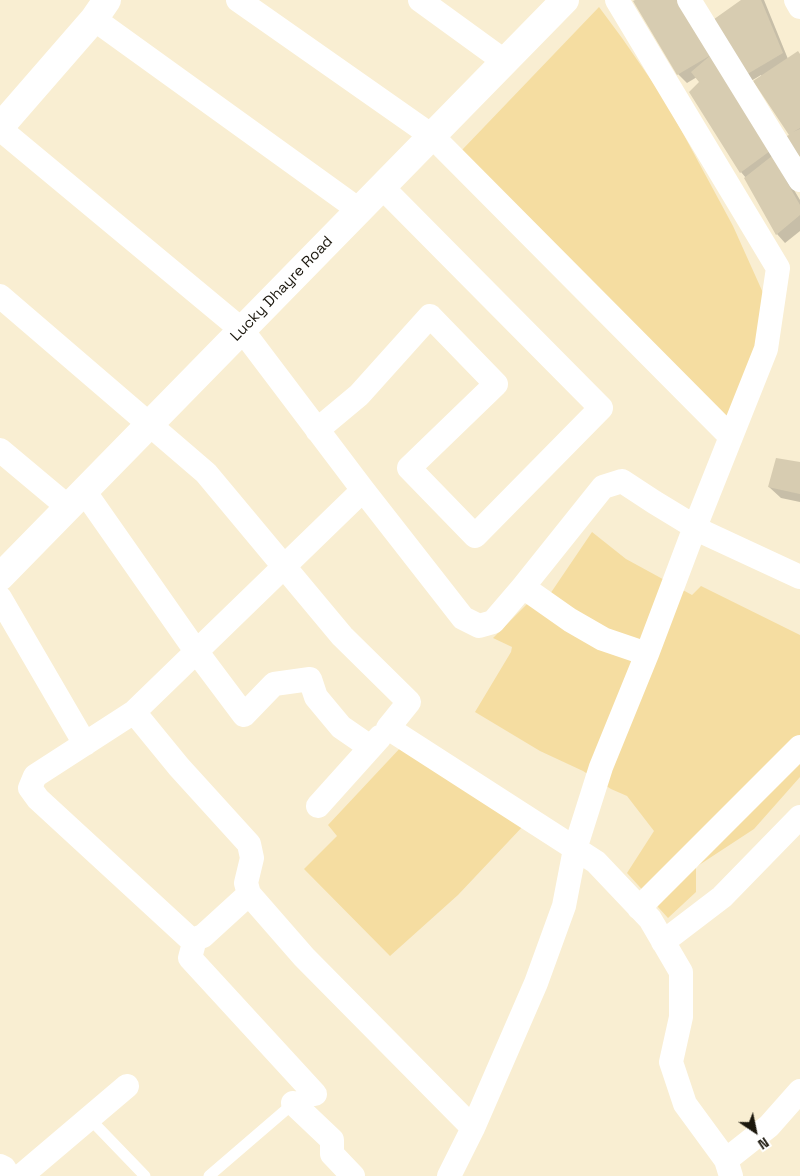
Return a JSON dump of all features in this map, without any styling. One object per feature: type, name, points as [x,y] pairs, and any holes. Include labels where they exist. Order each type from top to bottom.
[{"type":"main road","name":"Lucky Dhayre Road","points":[[0,577],[565,0]]},
{"type":"main road","points":[[0,128],[101,9]]},
{"type":"street","points":[[238,0],[432,136],[730,437]]},
{"type":"street","points":[[420,0],[504,62]]},
{"type":"street","points":[[449,1176],[473,1128],[536,983],[564,906],[575,848],[601,766],[647,654],[730,437],[766,349],[778,268],[618,0]]},
{"type":"street","points":[[689,0],[800,180]]},
{"type":"street","points":[[796,0],[800,7]]},
{"type":"street","points":[[101,9],[359,210]]},
{"type":"street","points":[[0,128],[242,330],[463,618],[478,626],[493,622],[603,487],[622,480],[695,527],[800,577]]},
{"type":"street","points":[[317,430],[359,394],[430,316],[496,384],[409,468],[475,536],[601,408],[382,187]]},
{"type":"street","points":[[0,296],[206,473],[342,636],[409,702],[318,806]]},
{"type":"street","points":[[0,450],[76,499],[244,715],[274,684],[310,679],[316,697],[341,727],[370,748]]},
{"type":"street","points":[[249,894],[203,936],[195,939],[188,937],[38,799],[30,788],[35,776],[134,712],[363,490]]},
{"type":"street","points":[[523,587],[570,620],[603,639],[647,654]]},
{"type":"street","points":[[0,598],[84,744]]},
{"type":"street","points":[[134,712],[179,767],[249,844],[252,858],[246,883],[249,894],[304,957],[473,1128]]},
{"type":"street","points":[[388,728],[596,862],[650,919],[680,972],[681,1017],[671,1062],[685,1104],[728,1168],[800,1091]]},
{"type":"street","points":[[639,908],[800,747]]},
{"type":"street","points":[[663,942],[722,897],[800,817]]},
{"type":"street","points":[[195,939],[190,958],[306,1096],[332,1140],[332,1154],[353,1176]]},
{"type":"street","points":[[21,1176],[127,1086]]},
{"type":"street","points":[[0,1166],[4,1168],[9,1176]]},
{"type":"lane","points":[[217,1174],[306,1096]]},
{"type":"lane","points":[[90,1118],[145,1176]]},
{"type":"shaded area","points":[[599,7],[665,100],[733,226],[764,295],[759,346],[729,422],[462,150]]},
{"type":"shaded area","points":[[592,532],[626,559],[692,595],[701,586],[800,635],[800,777],[754,829],[696,867],[696,892],[668,918],[627,873],[654,831],[627,796],[611,789],[583,771],[540,751],[475,712],[511,652],[512,647],[493,638],[531,600],[550,594]]},
{"type":"shaded area","points":[[402,746],[525,824],[458,895],[390,956],[304,869],[337,836],[328,825]]},
{"type":"building","points":[[678,0],[770,151],[740,173],[689,92],[699,82],[691,72],[711,55],[677,75],[633,1]]},
{"type":"building","points":[[741,0],[761,0],[783,53],[744,76],[710,22]]},
{"type":"building","points":[[798,51],[800,54],[800,128],[793,132],[800,129],[800,157],[784,137],[789,135],[753,81]]},
{"type":"building","points":[[772,156],[800,205],[800,215],[776,235],[744,178]]},
{"type":"building","points":[[776,458],[800,462],[800,494],[768,487]]}]
